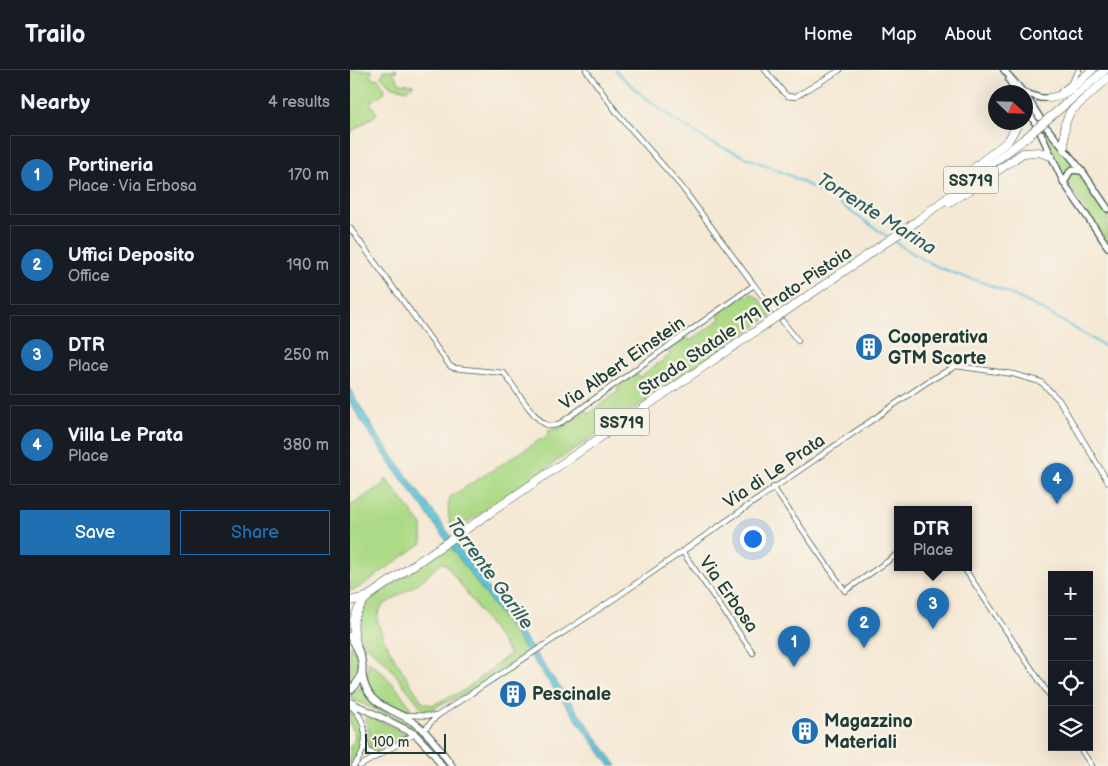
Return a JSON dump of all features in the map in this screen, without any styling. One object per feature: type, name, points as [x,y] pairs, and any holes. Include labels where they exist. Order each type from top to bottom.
[{"type":"highway","points":[[1049,98],[1058,97],[1065,93],[1092,70]]},
{"type":"highway","name":"Strada Statale 719 Prato-Pistoia","points":[[367,597],[869,255],[1023,140],[1105,70]]},
{"type":"highway","points":[[1064,149],[1065,124],[1070,112],[1108,78]]},
{"type":"highway","points":[[918,220],[980,163],[1008,141],[1014,130]]},
{"type":"highway","points":[[918,220],[971,189],[1023,153],[1039,152],[1051,156]]},
{"type":"highway","name":"SS719","points":[[350,601],[367,597]]},
{"type":"highway","name":"SS719","points":[[356,644],[353,620],[357,609],[367,597]]},
{"type":"main road","points":[[350,636],[356,644],[363,662],[359,680],[350,690]]},
{"type":"main road","points":[[362,671],[364,686],[371,697],[381,705],[413,722],[423,731],[452,766]]},
{"type":"main road","points":[[350,703],[414,734],[433,753],[442,766]]},
{"type":"street","points":[[586,70],[618,114],[681,186],[754,286],[798,341]]},
{"type":"street","points":[[765,70],[787,96],[795,97],[840,70]]},
{"type":"street","points":[[1004,70],[1012,85]]},
{"type":"street","points":[[1004,70],[1017,85]]},
{"type":"street","points":[[1033,96],[1049,98],[1070,84],[1079,70]]},
{"type":"street","points":[[1033,110],[1038,120],[1033,115]]},
{"type":"street","points":[[1047,128],[1083,172],[1108,209]]},
{"type":"street","points":[[1041,134],[1064,183],[1108,247]]},
{"type":"street","points":[[1064,183],[1066,176],[1072,170],[1083,172]]},
{"type":"street","name":"Via Albert Einstein","points":[[350,228],[450,366],[504,373],[538,419],[550,426],[562,422],[754,286]]},
{"type":"street","name":"Via di Le Prata","points":[[423,731],[437,716],[540,649],[933,378],[956,366],[1013,374],[1041,382],[1059,400],[1108,482]]},
{"type":"street","points":[[773,487],[845,591],[894,557]]},
{"type":"street","name":"Via Erbosa","points":[[682,551],[752,653]]},
{"type":"street","points":[[966,571],[1048,693]]},
{"type":"street","points":[[350,703],[361,719],[365,730],[368,751],[377,756]]},
{"type":"street","points":[[398,714],[437,716]]},
{"type":"street","points":[[360,766],[414,734]]},
{"type":"street","points":[[354,766],[361,756],[366,741]]},
{"type":"street","points":[[1082,751],[1092,766]]},
{"type":"green space","points":[[350,70],[371,70],[372,73],[369,76],[374,79],[378,78],[385,89],[384,93],[370,102],[377,114],[350,133]]},
{"type":"green space","points":[[383,70],[397,70],[393,73],[400,83],[414,85],[407,90],[390,86],[381,76],[384,72]]},
{"type":"green space","points":[[1036,119],[1078,168],[1068,171],[1064,177]]},
{"type":"green space","points":[[1072,173],[1082,174],[1108,212],[1108,243],[1069,185],[1067,180]]},
{"type":"green space","points":[[752,294],[773,314],[454,531],[450,523],[450,497],[548,435],[549,429],[559,429],[586,410],[589,414],[619,391],[617,387],[636,374],[640,377],[670,355],[668,351],[687,337],[690,341],[721,319],[718,315],[745,296]]},
{"type":"green space","points":[[386,479],[422,525],[422,543],[360,587],[350,591],[350,506],[381,486]]},
{"type":"green space","points":[[450,544],[527,652],[463,696],[426,712],[389,666],[358,638],[358,619],[367,602]],"holes":[[[441,563],[446,564],[510,654],[465,690],[432,705],[421,700],[402,670],[388,647],[377,616],[382,606],[420,582]]]},
{"type":"green space","points":[[350,644],[356,654],[358,670],[350,685]]},
{"type":"green space","points":[[368,662],[380,670],[392,683],[411,710],[390,706],[373,695],[367,682]]},
{"type":"green space","points":[[361,687],[370,701],[382,710],[413,726],[430,743],[410,727],[350,698],[350,695]]},
{"type":"green space","points":[[350,711],[361,731],[361,745],[350,765],[350,746],[355,738],[350,724]]},
{"type":"green space","points":[[365,714],[407,734],[375,753],[370,748]]},
{"type":"water","points":[[350,389],[376,433],[617,766],[610,766],[390,463],[350,402]]},
{"type":"waterway","name":"Torrente Marina","points":[[615,70],[637,91],[673,119],[710,142],[791,176],[827,195],[888,237]]},
{"type":"waterway","name":"Torrente Marina","points":[[894,241],[936,266],[987,284],[1049,313],[1108,348]]},
{"type":"place","name":"Cooperativa GTM Scorte","points":[[869,347]]},
{"type":"place","name":"Villa Le Prata","points":[[1057,504]]},
{"type":"place","name":"DTR","points":[[933,629]]},
{"type":"place","name":"Uffici Deposito","points":[[864,648]]},
{"type":"place","name":"Portineria","points":[[794,667]]},
{"type":"place","name":"Pescinale","points":[[513,694]]},
{"type":"place","name":"Magazzino Materiali","points":[[805,731]]},
{"type":"water label","name":"Torrente Garille","points":[[491,573]]}]
